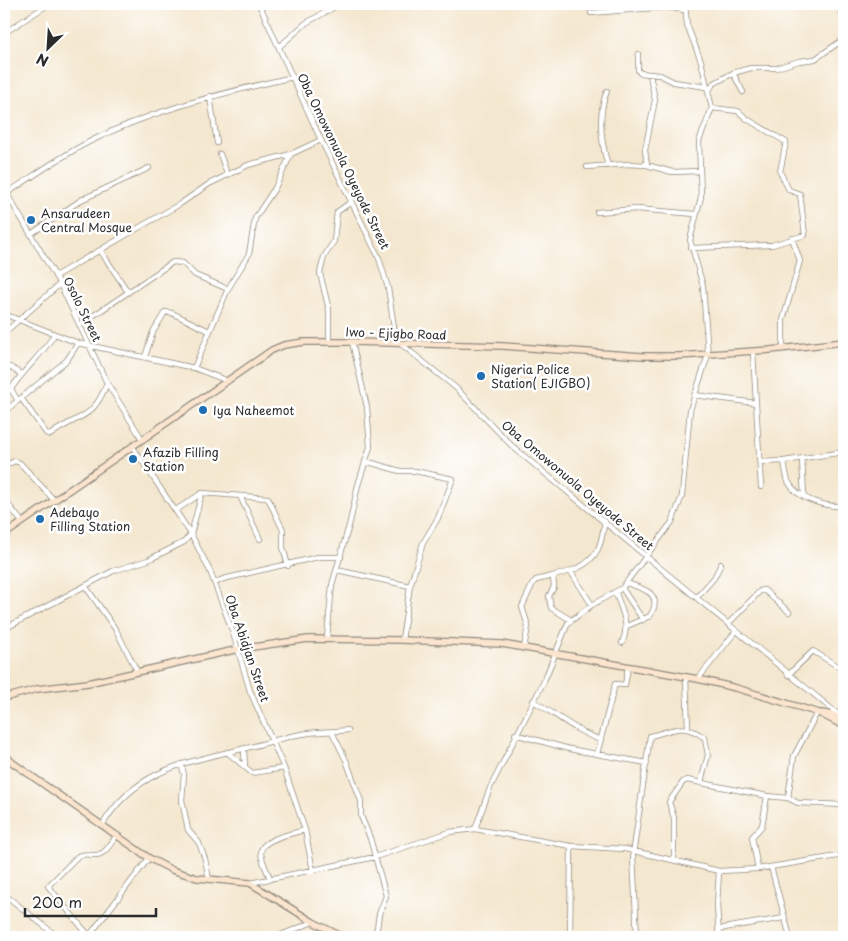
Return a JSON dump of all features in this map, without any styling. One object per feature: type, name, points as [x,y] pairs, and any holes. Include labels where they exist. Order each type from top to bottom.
[{"type":"main road","name":"Iwo - Ejigbo Road","points":[[4,535],[53,499],[277,348],[298,343],[352,342],[503,346],[653,356],[754,352],[844,342]]},
{"type":"main road","points":[[4,698],[37,689],[88,683],[239,649],[327,638],[402,640],[502,644],[628,666],[736,688],[818,713],[840,716],[844,721]]},
{"type":"main road","points":[[818,713],[844,726]]},
{"type":"main road","points":[[4,754],[13,763],[103,824],[149,858],[180,873],[209,879],[250,883],[313,922],[343,937]]},
{"type":"street","points":[[36,4],[38,9]]},
{"type":"street","points":[[4,33],[38,9],[49,4]]},
{"type":"street","name":"Oba Omowonuola Oyeyode Street","points":[[259,4],[280,46],[321,140],[380,258],[388,288],[396,340],[399,344],[456,388],[473,404],[494,429],[541,470],[697,597],[823,704],[840,716]]},
{"type":"street","points":[[280,46],[306,23],[340,4]]},
{"type":"street","points":[[475,829],[490,788],[571,620],[592,605],[622,588],[672,522],[679,506],[684,484],[689,416],[708,355],[703,286],[691,248],[690,233],[701,196],[699,141],[712,108],[701,61],[687,25],[685,4]]},
{"type":"street","points":[[838,4],[844,19]]},
{"type":"street","points":[[591,13],[666,8],[685,10]]},
{"type":"street","points":[[708,94],[713,84],[733,73],[751,68],[776,68],[800,61],[815,60],[844,39]]},
{"type":"street","points":[[638,54],[639,72],[660,75],[674,82],[706,87]]},
{"type":"street","points":[[733,73],[743,92]]},
{"type":"street","points":[[647,165],[646,150],[655,100],[650,75]]},
{"type":"street","points":[[5,192],[96,138],[210,96],[292,77]]},
{"type":"street","points":[[608,91],[602,108],[600,140],[608,166]]},
{"type":"street","points":[[210,96],[217,143]]},
{"type":"street","points":[[691,248],[772,245],[805,235],[800,194],[789,190],[780,172],[786,142],[747,119],[738,111],[712,108]]},
{"type":"street","points":[[55,276],[227,174],[268,158],[291,154],[321,140]]},
{"type":"street","points":[[220,154],[227,174]]},
{"type":"street","points":[[194,368],[208,331],[228,289],[249,254],[252,226],[259,209],[275,188],[291,154]]},
{"type":"street","points":[[587,167],[627,164],[647,165],[672,172],[700,171]]},
{"type":"street","points":[[31,234],[81,200],[149,168]]},
{"type":"street","name":"Osolo Street","points":[[5,192],[60,284],[81,324],[107,383],[142,439]]},
{"type":"street","points":[[329,342],[329,310],[320,273],[324,257],[334,241],[337,212],[352,202]]},
{"type":"street","points":[[597,212],[637,209],[695,214]]},
{"type":"street","points":[[783,349],[783,320],[800,261],[792,238]]},
{"type":"street","points":[[100,250],[128,292]]},
{"type":"street","points":[[81,324],[173,262],[179,262],[195,275],[228,289]]},
{"type":"street","points":[[4,333],[60,284]]},
{"type":"street","points":[[145,357],[153,332],[165,312],[172,313],[208,331]]},
{"type":"street","points":[[4,314],[78,343],[194,368],[228,381]]},
{"type":"street","points":[[54,335],[38,358],[21,374],[11,389],[46,433],[50,435],[90,412],[101,399],[107,383]]},
{"type":"street","points":[[327,638],[332,585],[370,447],[368,414],[352,342]]},
{"type":"street","points":[[4,412],[67,360],[78,343]]},
{"type":"street","points":[[754,352],[760,487]]},
{"type":"street","points":[[4,367],[10,367],[21,374]]},
{"type":"street","points":[[694,395],[756,403]]},
{"type":"street","name":"Oba Abidjan Street","points":[[132,446],[191,534],[215,583],[239,649],[254,702],[274,741],[284,768],[304,830],[313,870]]},
{"type":"street","points":[[760,462],[802,459],[843,452],[844,467]]},
{"type":"street","points":[[802,459],[804,496]]},
{"type":"street","points":[[4,466],[15,461],[20,463],[53,499]]},
{"type":"street","points":[[365,461],[400,472],[415,471],[453,479],[438,518],[423,543],[410,586],[402,640]]},
{"type":"street","points":[[784,461],[790,484],[804,496],[814,502],[844,506]]},
{"type":"street","points":[[4,629],[113,571],[148,560],[184,542],[191,534],[202,493]]},
{"type":"street","points":[[176,510],[202,493],[269,499],[283,530],[283,547],[288,566]]},
{"type":"street","points":[[240,496],[260,539]]},
{"type":"street","points":[[4,499],[22,522]]},
{"type":"street","points":[[524,648],[528,626],[522,607],[526,594],[536,580],[571,572],[592,559],[598,549],[605,521]]},
{"type":"street","points":[[215,583],[223,579],[288,566],[318,557],[341,557]]},
{"type":"street","points":[[697,597],[714,578],[721,564]]},
{"type":"street","points":[[337,570],[410,586]]},
{"type":"street","points":[[571,572],[592,605]]},
{"type":"street","points":[[553,576],[554,587],[549,596],[551,608],[571,620]]},
{"type":"street","points":[[626,583],[649,592],[655,599],[652,613],[643,620],[627,626]]},
{"type":"street","points":[[86,587],[116,630],[137,671]]},
{"type":"street","points":[[622,588],[643,620]]},
{"type":"street","points":[[728,624],[760,591],[764,590],[789,612]]},
{"type":"street","points":[[616,593],[627,626],[627,633],[622,643]]},
{"type":"street","points":[[698,679],[736,631]]},
{"type":"street","points":[[788,675],[814,651],[844,670]]},
{"type":"street","points":[[597,754],[615,684],[626,686],[628,666]]},
{"type":"street","points":[[686,677],[688,728]]},
{"type":"street","points":[[533,701],[582,733],[602,740]]},
{"type":"street","points":[[788,798],[794,756],[818,713]]},
{"type":"street","points":[[637,937],[634,851],[650,736],[672,728],[688,728],[707,741],[708,755],[701,782]]},
{"type":"street","points":[[103,824],[111,810],[134,787],[181,764],[301,734],[348,730]]},
{"type":"street","points":[[332,732],[346,760],[361,801],[361,816],[376,857],[386,896],[379,914],[377,928],[372,937]]},
{"type":"street","points":[[515,734],[597,754],[647,763]]},
{"type":"street","points":[[244,749],[245,769]]},
{"type":"street","points":[[228,752],[245,769],[252,773],[284,768]]},
{"type":"street","points":[[181,764],[184,774],[182,796],[188,830],[199,843],[209,879]]},
{"type":"street","points":[[674,859],[674,818],[669,802],[683,782],[701,782],[767,796],[788,798],[798,803],[844,805]]},
{"type":"street","points":[[758,869],[752,836],[762,826],[767,796]]},
{"type":"street","points":[[250,883],[376,857],[450,832],[475,829],[571,846],[634,851],[718,871],[758,869],[844,855]]},
{"type":"street","points":[[270,878],[261,854],[263,847],[276,838],[304,830]]},
{"type":"street","points":[[117,835],[103,853],[96,856],[84,853],[78,856],[48,886],[65,910],[89,936],[149,858]]},
{"type":"street","points":[[570,937],[571,846]]},
{"type":"street","points":[[771,867],[790,937]]},
{"type":"street","points":[[718,871],[719,937]]},
{"type":"street","points":[[262,880],[262,890]]},
{"type":"street","points":[[4,894],[58,937]]},
{"type":"street","points":[[718,931],[724,928],[784,918]]},
{"type":"street","points":[[280,937],[313,922]]},
{"type":"place","name":"Ansarudeen Central Mosque","points":[[31,220]]},
{"type":"place","name":"Nigeria Police Station( EJIGBO)","points":[[481,376]]},
{"type":"place","name":"Iya Naheemot","points":[[203,410]]},
{"type":"place","name":"Afazib Filling Station","points":[[133,459]]},
{"type":"place","name":"Adebayo Filling Station","points":[[40,519]]}]
